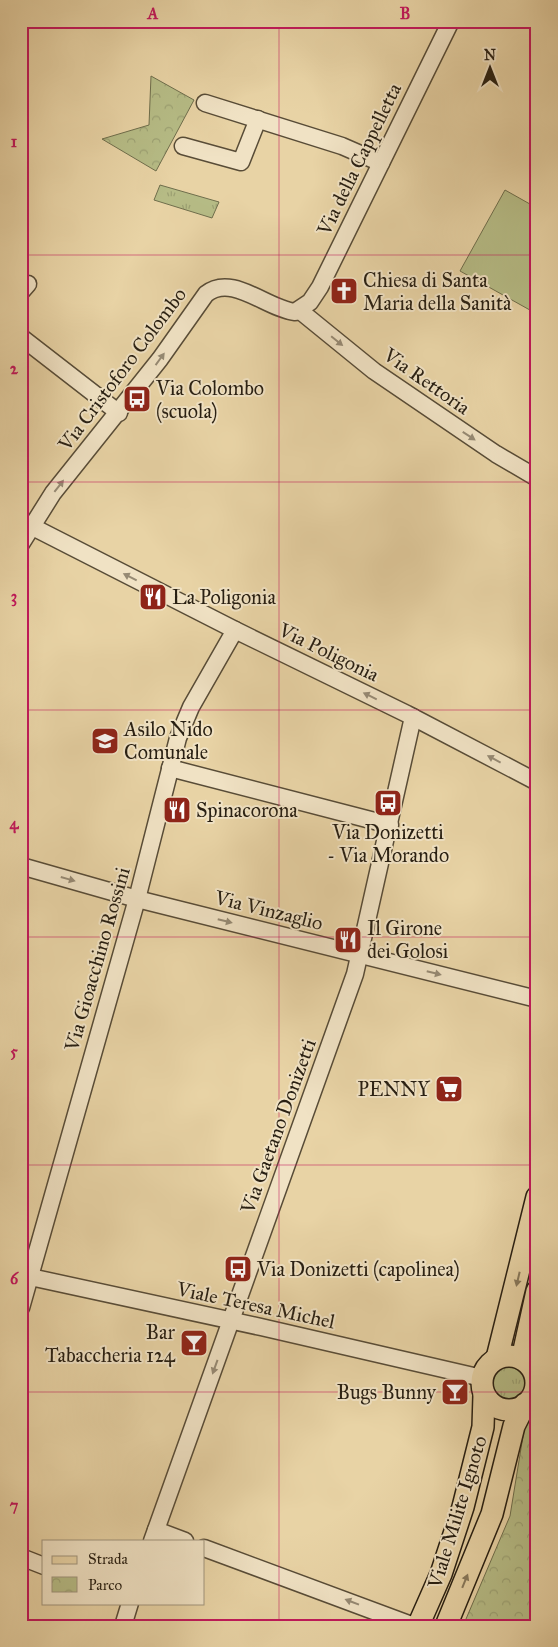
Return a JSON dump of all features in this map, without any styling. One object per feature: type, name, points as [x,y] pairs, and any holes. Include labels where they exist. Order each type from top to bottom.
[{"type":"main road","points":[[497,1358],[537,1197]]},
{"type":"main road","points":[[531,1368],[511,1356],[497,1358],[487,1366],[483,1386],[491,1404],[501,1409],[515,1410],[531,1402],[535,1389],[531,1368],[537,1291]]},
{"type":"main road","name":"Viale Milite Ignoto","points":[[418,1626],[441,1574],[463,1507],[484,1427],[483,1386]]},
{"type":"main road","name":"Viale Milite Ignoto","points":[[446,1626],[492,1514],[513,1429],[531,1402]]},
{"type":"street","name":"Via della Cappelletta","points":[[299,310],[310,302],[320,287],[450,22]]},
{"type":"street","points":[[205,103],[342,146],[381,163]]},
{"type":"street","points":[[183,146],[241,162],[258,119]]},
{"type":"street","name":"Via Cristoforo Colombo","points":[[21,544],[26,524],[119,413],[210,290],[218,287],[227,288],[290,311],[299,310]]},
{"type":"street","name":"Via Rettoria","points":[[299,310],[374,371],[496,454],[537,478]]},
{"type":"street","points":[[21,337],[119,413]]},
{"type":"street","name":"Via Poligonia","points":[[26,524],[234,630],[414,717],[537,782]]},
{"type":"street","name":"Via Gioacchino Rossini","points":[[21,1308],[26,1276],[137,899],[178,738],[191,707],[234,630]]},
{"type":"street","name":"Via Gaetano Donizetti","points":[[154,1535],[360,955],[414,717]]},
{"type":"street","points":[[170,768],[390,825]]},
{"type":"street","name":"Via Vinzaglio","points":[[21,866],[137,899],[537,999]]},
{"type":"street","name":"Viale Teresa Michel","points":[[26,1276],[231,1320],[483,1386]]},
{"type":"street","points":[[154,1535],[180,1540]]},
{"type":"street","points":[[205,1548],[414,1626]]},
{"type":"street","points":[[21,1557],[42,1565]]},
{"type":"street","points":[[122,1626],[130,1604]]},
{"type":"green space","points":[[151,76],[194,100],[156,171],[102,139],[149,125]]},
{"type":"green space","points":[[160,185],[219,202],[212,218],[154,200]]},
{"type":"green space","points":[[505,190],[537,208],[537,314],[460,271]]},
{"type":"green space","points":[[509,1365],[521,1370],[526,1382],[521,1394],[509,1399],[497,1394],[492,1382],[497,1370]]},
{"type":"green space","points":[[537,1415],[537,1626],[463,1626],[510,1516],[524,1430],[529,1420]]},
{"type":"place","name":"Chiesa di Santa Maria della Sanità","points":[[344,291]]},
{"type":"place","name":"Via Colombo (scuola)","points":[[137,399]]},
{"type":"place","name":"La Poligonia","points":[[153,597]]},
{"type":"place","name":"Asilo Nido Comunale","points":[[105,741]]},
{"type":"place","name":"Via Donizetti - Via Morando","points":[[388,803]]},
{"type":"place","name":"Spinacorona","points":[[177,810]]},
{"type":"place","name":"Il Girone dei Golosi","points":[[348,940]]},
{"type":"place","name":"PENNY","points":[[449,1089]]},
{"type":"place","name":"Via Donizetti (capolinea)","points":[[238,1269]]},
{"type":"place","name":"Bar Tabaccheria 124","points":[[194,1343]]},
{"type":"place","name":"Bugs Bunny","points":[[455,1392]]}]
